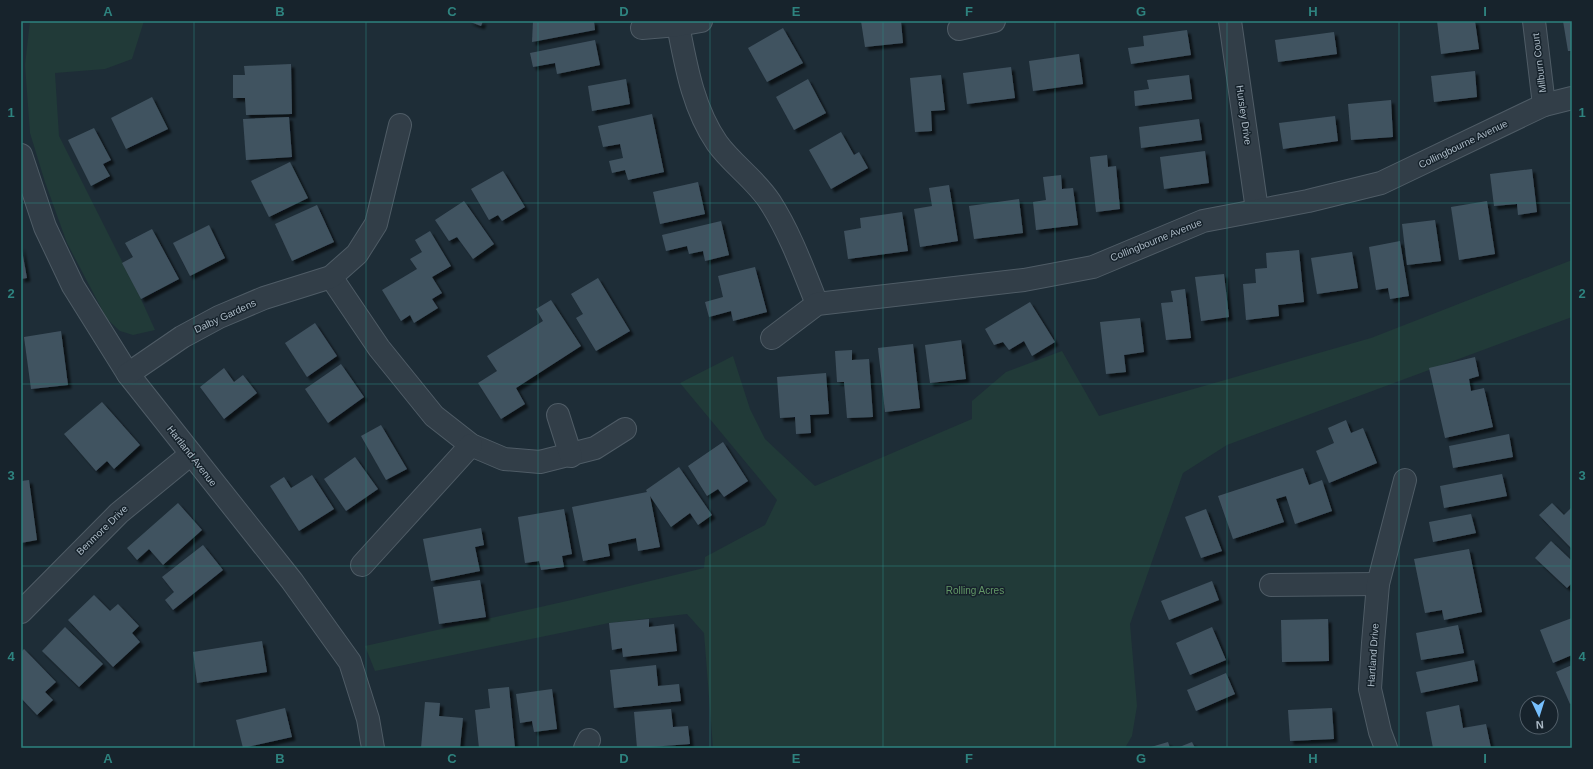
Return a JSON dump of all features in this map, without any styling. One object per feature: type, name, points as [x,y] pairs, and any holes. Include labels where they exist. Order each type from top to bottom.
[{"type":"street","points":[[642,28],[678,25],[701,21]]},
{"type":"street","points":[[959,29],[994,21]]},
{"type":"street","name":"Hursley Drive","points":[[1230,21],[1257,210]]},
{"type":"street","name":"Milburn Court","points":[[1534,21],[1544,105]]},
{"type":"street","points":[[678,25],[686,65],[699,112],[717,144],[769,200],[790,239],[817,304],[772,338]]},
{"type":"street","name":"Collingbourne Avenue","points":[[817,304],[1024,280],[1093,267],[1203,220],[1308,201],[1381,183],[1544,105],[1572,98]]},
{"type":"street","name":"Dalby Gardens","points":[[128,374],[182,337],[219,317],[264,298],[330,277],[357,254],[376,224],[400,125]]},
{"type":"street","name":"Hartland Avenue","points":[[22,166],[45,227],[73,286],[128,374],[292,581],[350,662],[368,719],[373,748]]},
{"type":"street","points":[[330,277],[379,348],[429,411],[471,445],[504,459],[540,462],[571,456],[595,448],[626,429]]},
{"type":"street","points":[[558,415],[571,456]]},
{"type":"street","points":[[362,566],[471,445]]},
{"type":"street","name":"Benmore Drive","points":[[21,612],[119,512],[190,454]]},
{"type":"street","name":"Hartland Drive","points":[[1386,748],[1380,732],[1370,689],[1378,584],[1405,480]]},
{"type":"street","points":[[1271,584],[1378,584]]},
{"type":"green space","points":[[30,21],[144,21],[132,59],[105,69],[55,73],[59,136],[141,299],[155,330],[133,335],[120,331],[107,319],[67,243],[45,182],[30,133],[25,65]]},
{"type":"green space","name":"Rolling Acres","points":[[1572,260],[1572,317],[1227,445],[1183,473],[1130,624],[1137,706],[1132,736],[1125,748],[713,748],[704,633],[687,614],[609,623],[375,671],[365,646],[567,601],[704,568],[705,557],[765,525],[777,500],[680,383],[733,356],[750,409],[765,439],[815,486],[972,419],[972,401],[1006,372],[1062,351],[1099,416],[1371,338]]},
{"type":"building","points":[[468,21],[483,21],[481,26]]},
{"type":"building","points":[[533,21],[594,21],[595,30],[532,42]]},
{"type":"building","points":[[861,21],[901,21],[903,43],[865,47]]},
{"type":"building","points":[[1437,21],[1475,21],[1479,49],[1441,54]]},
{"type":"building","points":[[1563,21],[1572,21],[1572,51],[1568,51]]},
{"type":"building","points":[[783,28],[803,63],[767,82],[748,48]]},
{"type":"building","points":[[1187,30],[1191,55],[1131,64],[1128,48],[1144,46],[1143,36]]},
{"type":"building","points":[[1334,32],[1337,54],[1278,62],[1275,40]]},
{"type":"building","points":[[595,40],[600,65],[557,74],[555,63],[533,67],[530,53]]},
{"type":"building","points":[[1079,54],[1083,84],[1033,91],[1029,61]]},
{"type":"building","points":[[291,64],[292,114],[246,115],[245,98],[233,98],[233,75],[245,75],[244,66]]},
{"type":"building","points":[[1011,67],[1015,98],[967,104],[963,73]]},
{"type":"building","points":[[1475,71],[1477,97],[1434,102],[1431,76]]},
{"type":"building","points":[[941,75],[945,110],[931,111],[932,131],[915,132],[910,78]]},
{"type":"building","points":[[1189,75],[1192,99],[1135,106],[1134,91],[1149,89],[1147,80]]},
{"type":"building","points":[[626,79],[630,104],[592,111],[588,86]]},
{"type":"building","points":[[808,79],[826,113],[794,130],[776,97]]},
{"type":"building","points":[[152,97],[168,129],[126,149],[111,118]]},
{"type":"building","points":[[1391,100],[1393,137],[1351,140],[1348,104]]},
{"type":"building","points":[[652,114],[664,172],[628,180],[625,170],[612,173],[609,161],[623,158],[620,144],[603,147],[598,126]]},
{"type":"building","points":[[1335,116],[1338,141],[1283,149],[1279,123]]},
{"type":"building","points":[[289,117],[292,157],[246,160],[243,119]]},
{"type":"building","points":[[1199,119],[1202,140],[1141,148],[1139,127]]},
{"type":"building","points":[[94,128],[111,160],[103,164],[110,176],[91,186],[68,140]]},
{"type":"building","points":[[841,132],[854,155],[859,152],[868,168],[831,189],[809,150]]},
{"type":"building","points":[[1205,151],[1209,183],[1164,189],[1160,157]]},
{"type":"building","points":[[1107,155],[1108,167],[1116,166],[1120,209],[1096,212],[1090,157]]},
{"type":"building","points":[[290,162],[308,198],[269,217],[251,181]]},
{"type":"building","points":[[1532,169],[1537,212],[1518,215],[1517,204],[1494,206],[1490,174]]},
{"type":"building","points":[[503,171],[525,207],[502,221],[498,215],[489,220],[471,189]]},
{"type":"building","points":[[1061,175],[1062,189],[1073,188],[1078,225],[1036,230],[1033,202],[1046,200],[1043,177]]},
{"type":"building","points":[[698,182],[705,214],[660,224],[653,192]]},
{"type":"building","points":[[949,185],[958,241],[920,247],[914,209],[932,206],[929,188]]},
{"type":"building","points":[[1019,199],[1023,233],[974,239],[969,206]]},
{"type":"building","points":[[464,201],[494,244],[473,259],[457,237],[449,241],[435,220]]},
{"type":"building","points":[[1487,201],[1495,254],[1459,260],[1451,207]]},
{"type":"building","points":[[317,205],[334,242],[292,261],[275,224]]},
{"type":"building","points":[[902,212],[908,251],[848,259],[844,231],[861,228],[860,218]]},
{"type":"building","points":[[1435,220],[1441,261],[1407,265],[1402,224]]},
{"type":"building","points":[[721,221],[729,255],[705,261],[703,251],[689,254],[687,246],[666,251],[662,235]]},
{"type":"building","points":[[209,225],[225,258],[190,276],[173,243]]},
{"type":"building","points":[[152,229],[179,279],[141,299],[122,263],[133,257],[125,243]]},
{"type":"building","points":[[430,231],[451,266],[432,277],[442,293],[432,299],[438,308],[414,323],[410,315],[401,321],[382,290],[417,269],[410,259],[422,252],[415,240]]},
{"type":"building","points":[[1400,241],[1409,296],[1390,299],[1388,288],[1376,290],[1369,247]]},
{"type":"building","points":[[21,245],[27,278],[21,279]]},
{"type":"building","points":[[1299,250],[1304,302],[1278,305],[1279,316],[1246,320],[1243,284],[1256,283],[1255,269],[1267,268],[1266,253]]},
{"type":"building","points":[[1352,252],[1358,288],[1317,294],[1311,258]]},
{"type":"building","points":[[755,267],[767,312],[733,321],[731,311],[709,317],[705,302],[723,297],[718,276]]},
{"type":"building","points":[[1224,274],[1229,317],[1201,321],[1195,277]]},
{"type":"building","points":[[598,278],[630,331],[596,351],[576,318],[583,314],[571,294]]},
{"type":"building","points":[[1185,289],[1191,338],[1166,340],[1161,303],[1173,302],[1171,291]]},
{"type":"building","points":[[551,300],[581,346],[516,388],[525,404],[501,419],[478,383],[497,371],[487,356],[543,321],[536,309]]},
{"type":"building","points":[[1030,302],[1055,342],[1032,356],[1024,341],[1009,350],[1003,342],[994,345],[985,329]]},
{"type":"building","points":[[1140,318],[1144,352],[1124,355],[1126,372],[1106,374],[1100,322]]},
{"type":"building","points":[[315,323],[337,356],[307,377],[285,343]]},
{"type":"building","points":[[61,331],[68,385],[31,389],[24,337]]},
{"type":"building","points":[[961,340],[966,379],[930,383],[925,345]]},
{"type":"building","points":[[913,344],[920,408],[885,412],[878,348]]},
{"type":"building","points":[[852,350],[852,360],[869,359],[873,417],[847,418],[844,382],[837,382],[835,351]]},
{"type":"building","points":[[1475,357],[1479,376],[1469,379],[1471,391],[1484,388],[1493,427],[1445,438],[1429,368]]},
{"type":"building","points":[[341,364],[364,397],[328,423],[305,389]]},
{"type":"building","points":[[224,368],[234,382],[243,375],[257,393],[224,419],[200,387]]},
{"type":"building","points":[[826,373],[829,414],[810,415],[811,433],[796,434],[795,417],[780,418],[777,377]]},
{"type":"building","points":[[102,402],[140,445],[114,469],[107,461],[96,471],[64,434]]},
{"type":"building","points":[[1346,420],[1351,433],[1363,428],[1377,463],[1329,483],[1316,451],[1334,443],[1328,428]]},
{"type":"building","points":[[381,425],[407,469],[386,480],[361,436]]},
{"type":"building","points":[[1509,434],[1513,457],[1453,468],[1449,446]]},
{"type":"building","points":[[723,442],[748,481],[724,497],[718,489],[707,496],[688,466]]},
{"type":"building","points":[[355,457],[378,489],[346,511],[324,479]]},
{"type":"building","points":[[679,467],[712,515],[698,525],[690,513],[671,527],[650,496],[660,547],[638,551],[636,538],[608,544],[610,556],[583,561],[572,507],[647,492],[646,490]]},
{"type":"building","points":[[1303,468],[1309,485],[1322,480],[1332,511],[1295,524],[1286,496],[1276,499],[1284,522],[1233,539],[1218,496]]},
{"type":"building","points":[[1502,474],[1507,496],[1444,508],[1440,486]]},
{"type":"building","points":[[312,475],[334,509],[299,531],[270,486],[284,477],[291,488]]},
{"type":"building","points":[[29,480],[37,540],[21,543],[21,481]]},
{"type":"building","points":[[178,503],[202,530],[163,565],[149,549],[137,560],[127,548]]},
{"type":"building","points":[[1552,503],[1564,515],[1572,507],[1572,549],[1539,515]]},
{"type":"building","points":[[564,509],[572,554],[562,556],[564,567],[541,570],[539,561],[525,563],[518,517]]},
{"type":"building","points":[[1206,509],[1222,551],[1201,558],[1185,517]]},
{"type":"building","points":[[1471,514],[1476,533],[1433,542],[1429,522]]},
{"type":"building","points":[[481,528],[484,545],[475,547],[480,571],[431,581],[423,539]]},
{"type":"building","points":[[1551,541],[1572,561],[1572,583],[1567,588],[1535,558]]},
{"type":"building","points":[[203,545],[223,570],[173,610],[165,600],[174,592],[162,577]]},
{"type":"building","points":[[1469,549],[1482,612],[1444,620],[1442,610],[1425,613],[1414,559]]},
{"type":"building","points":[[480,580],[486,617],[439,624],[433,587]]},
{"type":"building","points":[[1212,581],[1219,600],[1169,620],[1161,601]]},
{"type":"building","points":[[94,595],[110,611],[118,604],[139,626],[132,633],[140,642],[113,667],[68,620]]},
{"type":"building","points":[[1572,618],[1572,655],[1553,663],[1540,630]]},
{"type":"building","points":[[649,619],[649,627],[674,624],[677,651],[623,657],[622,648],[612,650],[609,623]]},
{"type":"building","points":[[1328,619],[1329,661],[1282,662],[1281,620]]},
{"type":"building","points":[[1458,625],[1464,653],[1421,660],[1416,633]]},
{"type":"building","points":[[65,627],[103,664],[79,687],[42,651]]},
{"type":"building","points":[[1212,627],[1226,660],[1190,675],[1176,643]]},
{"type":"building","points":[[262,641],[267,672],[197,683],[193,652]]},
{"type":"building","points":[[24,649],[56,682],[45,692],[53,700],[37,715],[21,698],[21,652]]},
{"type":"building","points":[[1474,660],[1478,681],[1421,693],[1416,672]]},
{"type":"building","points":[[656,665],[658,686],[679,684],[681,701],[614,708],[610,670]]},
{"type":"building","points":[[1572,665],[1572,703],[1570,704],[1556,672]]},
{"type":"building","points":[[1226,673],[1235,694],[1196,711],[1187,690]]},
{"type":"building","points":[[509,687],[515,748],[479,748],[475,710],[490,708],[488,689]]},
{"type":"building","points":[[552,689],[557,729],[534,732],[532,721],[520,723],[516,694]]},
{"type":"building","points":[[425,702],[440,703],[439,716],[463,718],[460,748],[421,748]]},
{"type":"building","points":[[1459,705],[1463,728],[1486,724],[1491,748],[1433,748],[1426,712]]},
{"type":"building","points":[[285,708],[292,737],[243,748],[236,720]]},
{"type":"building","points":[[1332,708],[1334,739],[1290,741],[1288,710]]},
{"type":"building","points":[[671,709],[673,727],[688,726],[690,744],[637,748],[634,712]]},
{"type":"building","points":[[1168,742],[1170,748],[1151,748],[1151,747]]},
{"type":"building","points":[[1192,742],[1195,748],[1177,748]]}]
